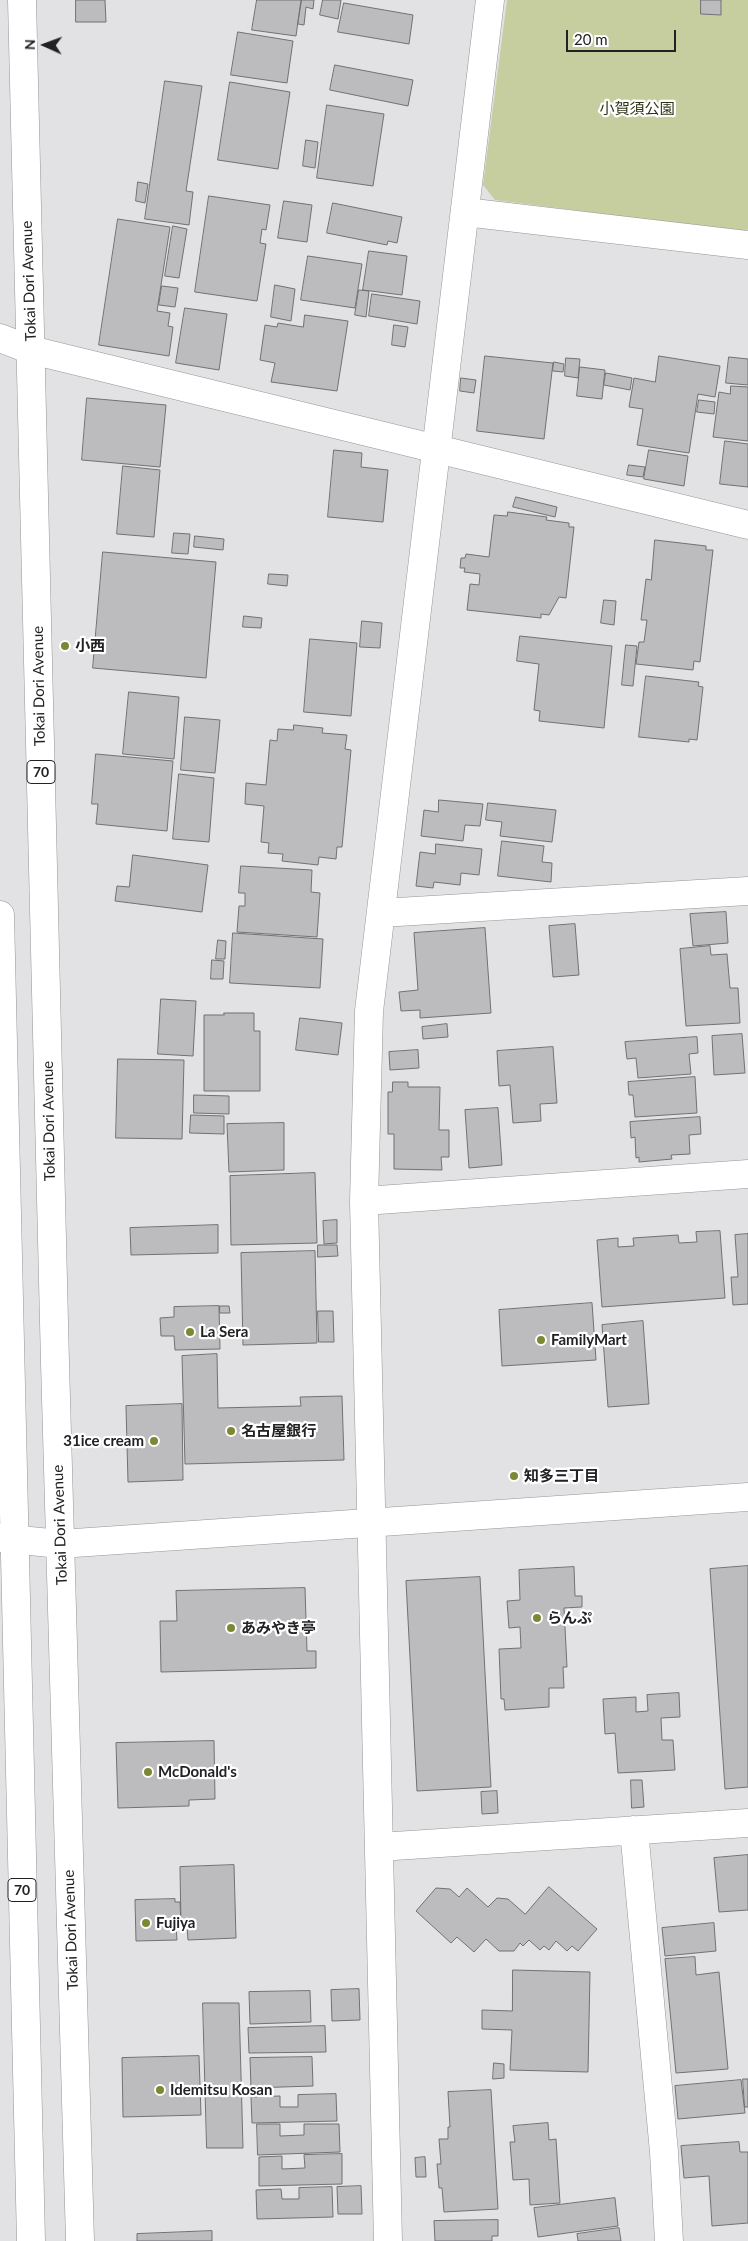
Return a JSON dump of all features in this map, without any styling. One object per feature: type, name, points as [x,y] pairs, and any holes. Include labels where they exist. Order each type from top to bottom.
[{"type":"street","name":"Tokai Dori Avenue","points":[[22,0],[60,1544],[80,2241]]},
{"type":"street","points":[[388,2241],[364,1201],[369,1011],[490,0]]},
{"type":"street","points":[[465,212],[748,245]]},
{"type":"street","points":[[0,338],[31,350],[748,525]]},
{"type":"street","points":[[381,913],[748,890]]},
{"type":"street","name":"70","points":[[0,915],[7,1538],[31,2241]]},
{"type":"street","points":[[364,1201],[748,1174]]},
{"type":"street","points":[[7,1538],[60,1544],[748,1497]]},
{"type":"street","points":[[379,1847],[748,1823]]},
{"type":"street","points":[[634,1830],[664,2152],[669,2241]]},
{"type":"green space","name":"小賀須公園","points":[[507,0],[748,0],[748,229],[744,232],[495,200],[483,185]]},
{"type":"building","points":[[76,0],[105,0],[106,22],[76,22]]},
{"type":"building","points":[[257,0],[301,0],[296,36],[252,30]]},
{"type":"building","points":[[302,0],[314,0],[313,9],[306,7],[304,25],[298,24]]},
{"type":"building","points":[[323,0],[341,0],[338,19],[320,15]]},
{"type":"building","points":[[701,0],[721,0],[721,15],[701,14]]},
{"type":"building","points":[[344,3],[413,15],[409,44],[338,32]]},
{"type":"building","points":[[238,32],[293,41],[287,83],[231,75]]},
{"type":"building","points":[[335,65],[413,80],[408,106],[330,90]]},
{"type":"building","points":[[165,81],[202,86],[186,191],[193,192],[189,225],[145,219]]},
{"type":"building","points":[[230,82],[290,92],[278,169],[218,160]]},
{"type":"building","points":[[327,105],[384,114],[373,186],[317,178]]},
{"type":"building","points":[[306,140],[318,142],[315,168],[303,166]]},
{"type":"building","points":[[138,182],[148,184],[145,203],[136,201]]},
{"type":"building","points":[[209,196],[270,205],[266,230],[262,229],[260,243],[266,244],[257,301],[195,292]]},
{"type":"building","points":[[284,201],[312,205],[307,242],[278,238]]},
{"type":"building","points":[[333,203],[402,217],[397,243],[388,241],[387,245],[327,233]]},
{"type":"building","points":[[118,219],[170,227],[157,311],[170,313],[168,326],[173,327],[169,356],[99,345]]},
{"type":"building","points":[[173,226],[187,229],[179,278],[165,276]]},
{"type":"building","points":[[369,251],[407,256],[402,295],[363,290]]},
{"type":"building","points":[[308,256],[362,264],[355,308],[301,300]]},
{"type":"building","points":[[275,285],[295,289],[291,321],[271,317]]},
{"type":"building","points":[[162,286],[178,288],[175,307],[159,305]]},
{"type":"building","points":[[359,290],[369,291],[366,317],[355,315]]},
{"type":"building","points":[[372,294],[420,301],[417,324],[369,316]]},
{"type":"building","points":[[185,308],[227,314],[219,370],[176,363]]},
{"type":"building","points":[[305,315],[348,321],[337,391],[271,382],[275,363],[260,360],[265,325],[277,327],[278,323],[303,327]]},
{"type":"building","points":[[394,325],[408,327],[405,347],[392,345]]},
{"type":"building","points":[[485,356],[553,363],[544,439],[477,431]]},
{"type":"building","points":[[659,356],[720,366],[715,397],[698,394],[689,453],[637,445],[643,409],[629,407],[634,378],[655,382]]},
{"type":"building","points":[[729,357],[748,359],[748,385],[726,383]]},
{"type":"building","points":[[566,358],[580,359],[578,378],[565,376]]},
{"type":"building","points":[[554,362],[564,364],[563,372],[553,371]]},
{"type":"building","points":[[580,367],[605,370],[602,399],[577,396]]},
{"type":"building","points":[[606,373],[632,378],[630,390],[604,385]]},
{"type":"building","points":[[461,378],[476,380],[474,393],[460,391]]},
{"type":"building","points":[[731,386],[748,387],[748,441],[713,437],[719,392],[730,394]]},
{"type":"building","points":[[87,398],[166,405],[160,467],[82,460]]},
{"type":"building","points":[[699,400],[715,402],[714,414],[697,412]]},
{"type":"building","points":[[725,441],[748,444],[748,487],[720,484]]},
{"type":"building","points":[[334,450],[362,453],[361,467],[388,470],[383,522],[328,517]]},
{"type":"building","points":[[649,450],[688,456],[684,486],[644,479]]},
{"type":"building","points":[[629,465],[645,467],[643,477],[627,475]]},
{"type":"building","points":[[123,466],[160,470],[154,537],[117,534]]},
{"type":"building","points":[[516,497],[557,507],[555,517],[513,507]]},
{"type":"building","points":[[508,512],[547,517],[546,520],[569,523],[569,527],[574,527],[566,598],[559,597],[549,615],[541,614],[541,618],[467,610],[470,584],[479,585],[480,574],[464,572],[465,568],[460,568],[461,558],[465,558],[466,554],[489,557],[494,515],[507,516]]},
{"type":"building","points":[[174,533],[190,534],[188,554],[172,553]]},
{"type":"building","points":[[195,536],[224,539],[223,550],[194,547]]},
{"type":"building","points":[[655,540],[706,546],[706,550],[713,550],[700,662],[694,661],[693,670],[636,664],[639,642],[644,642],[647,620],[641,620],[646,579],[651,580]]},
{"type":"building","points":[[103,552],[216,562],[206,678],[93,668]]},
{"type":"building","points":[[269,574],[288,575],[287,586],[268,584]]},
{"type":"building","points":[[604,600],[616,601],[614,625],[601,623]]},
{"type":"building","points":[[244,616],[262,618],[261,628],[243,627]]},
{"type":"building","points":[[362,621],[382,623],[380,648],[360,647]]},
{"type":"building","points":[[520,636],[612,646],[604,728],[539,721],[540,711],[534,710],[539,664],[517,661]]},
{"type":"building","points":[[310,639],[357,643],[351,716],[304,712]]},
{"type":"building","points":[[626,645],[637,646],[633,686],[622,685]]},
{"type":"building","points":[[646,676],[699,682],[698,686],[703,687],[697,740],[689,739],[689,742],[639,737]]},
{"type":"building","points":[[129,692],[179,697],[174,759],[123,754]]},
{"type":"building","points":[[185,717],[220,720],[215,773],[181,770]]},
{"type":"building","points":[[294,725],[323,728],[322,733],[347,735],[345,749],[351,750],[342,847],[337,847],[336,859],[319,857],[318,865],[282,861],[283,854],[268,853],[269,843],[261,842],[264,806],[245,804],[246,783],[266,785],[270,740],[277,741],[278,729],[293,730]]},
{"type":"building","points":[[96,754],[173,761],[167,831],[96,824],[98,804],[92,804]]},
{"type":"building","points":[[179,774],[214,778],[209,842],[173,839]]},
{"type":"building","points":[[439,800],[483,804],[480,826],[465,825],[463,841],[421,836],[424,810],[438,812]]},
{"type":"building","points":[[488,803],[556,810],[552,842],[500,836],[502,822],[486,820]]},
{"type":"building","points":[[502,841],[544,846],[542,862],[552,863],[551,882],[498,876]]},
{"type":"building","points":[[436,844],[482,849],[479,875],[461,873],[460,885],[434,882],[433,888],[416,886],[420,852],[435,854]]},
{"type":"building","points":[[133,855],[208,865],[202,912],[115,901],[117,886],[129,887]]},
{"type":"building","points":[[241,866],[312,870],[311,892],[320,893],[317,937],[237,932],[239,906],[245,906],[245,893],[239,893]]},
{"type":"building","points":[[726,912],[728,943],[693,946],[690,914]]},
{"type":"building","points":[[575,924],[579,975],[553,977],[549,926]]},
{"type":"building","points":[[485,928],[491,1013],[420,1018],[420,1010],[401,1011],[399,992],[418,990],[414,933]]},
{"type":"building","points":[[233,933],[323,939],[320,988],[230,983]]},
{"type":"building","points":[[218,940],[226,941],[225,959],[216,959]]},
{"type":"building","points":[[710,946],[711,955],[727,954],[730,988],[738,988],[740,1023],[686,1026],[680,949]]},
{"type":"building","points":[[212,960],[224,961],[223,979],[211,979]]},
{"type":"building","points":[[161,999],[196,1001],[193,1056],[158,1054]]},
{"type":"building","points":[[224,1013],[254,1013],[254,1031],[260,1031],[260,1091],[204,1091],[204,1015],[224,1015]]},
{"type":"building","points":[[300,1018],[342,1023],[338,1055],[296,1050]]},
{"type":"building","points":[[447,1024],[448,1037],[423,1039],[422,1027]]},
{"type":"building","points":[[742,1034],[745,1073],[714,1075],[712,1036]]},
{"type":"building","points":[[697,1037],[698,1053],[689,1054],[691,1074],[638,1078],[636,1058],[627,1059],[625,1042]]},
{"type":"building","points":[[553,1047],[557,1103],[540,1104],[541,1121],[513,1123],[510,1085],[499,1086],[497,1051]]},
{"type":"building","points":[[418,1050],[419,1068],[390,1070],[389,1052]]},
{"type":"building","points":[[118,1059],[184,1060],[182,1139],[116,1138]]},
{"type":"building","points":[[695,1077],[697,1113],[635,1117],[633,1095],[629,1095],[628,1082]]},
{"type":"building","points":[[393,1082],[408,1082],[408,1087],[440,1087],[439,1130],[449,1130],[449,1157],[441,1157],[442,1170],[394,1169],[394,1134],[388,1134],[388,1092],[392,1092]]},
{"type":"building","points":[[194,1095],[229,1096],[229,1114],[194,1113]]},
{"type":"building","points":[[498,1108],[502,1165],[469,1168],[465,1110]]},
{"type":"building","points":[[191,1115],[224,1116],[224,1134],[190,1133]]},
{"type":"building","points":[[700,1117],[701,1134],[689,1135],[690,1154],[671,1155],[672,1159],[639,1162],[639,1157],[636,1158],[635,1137],[631,1138],[630,1122]]},
{"type":"building","points":[[284,1123],[284,1170],[229,1172],[227,1124]]},
{"type":"building","points":[[315,1173],[317,1243],[231,1245],[230,1176]]},
{"type":"building","points":[[337,1220],[337,1243],[324,1244],[323,1221]]},
{"type":"building","points":[[218,1225],[218,1253],[131,1255],[130,1228]]},
{"type":"building","points":[[720,1231],[725,1298],[602,1307],[597,1240],[618,1238],[618,1247],[634,1246],[633,1238],[678,1235],[679,1243],[697,1242],[696,1232]]},
{"type":"building","points":[[748,1234],[748,1304],[733,1305],[731,1277],[738,1277],[735,1235]]},
{"type":"building","points":[[318,1245],[337,1245],[338,1256],[318,1257]]},
{"type":"building","points":[[315,1251],[317,1343],[243,1345],[241,1253]]},
{"type":"building","points":[[592,1303],[596,1360],[502,1366],[499,1310]]},
{"type":"building","points":[[219,1306],[220,1349],[175,1350],[174,1336],[161,1336],[160,1318],[174,1317],[174,1307]]},
{"type":"building","points":[[220,1306],[229,1306],[230,1313],[220,1313]]},
{"type":"building","points":[[318,1311],[333,1311],[334,1342],[319,1342]]},
{"type":"building","points":[[643,1321],[649,1404],[608,1407],[602,1325]]},
{"type":"building","points":[[217,1354],[218,1408],[301,1406],[300,1397],[342,1396],[344,1460],[185,1464],[182,1356]]},
{"type":"building","points":[[182,1404],[183,1480],[128,1482],[126,1406]]},
{"type":"building","points":[[748,1566],[748,1787],[725,1789],[710,1569]]},
{"type":"building","points":[[574,1567],[575,1596],[582,1596],[582,1607],[564,1608],[567,1667],[563,1667],[564,1688],[549,1688],[549,1707],[505,1710],[504,1699],[501,1699],[499,1649],[521,1648],[520,1627],[509,1628],[507,1601],[520,1600],[519,1570]]},
{"type":"building","points":[[480,1577],[491,1787],[417,1791],[406,1581]]},
{"type":"building","points":[[305,1588],[307,1651],[316,1651],[316,1668],[161,1672],[160,1621],[177,1621],[176,1591]]},
{"type":"building","points":[[679,1693],[680,1717],[661,1718],[662,1740],[673,1740],[675,1770],[618,1773],[615,1733],[605,1734],[603,1699],[636,1697],[636,1712],[648,1711],[647,1695]]},
{"type":"building","points":[[214,1741],[215,1799],[189,1800],[189,1806],[118,1808],[116,1743]]},
{"type":"building","points":[[631,1780],[642,1780],[644,1807],[632,1808]]},
{"type":"building","points":[[497,1791],[498,1813],[482,1814],[481,1792]]},
{"type":"building","points":[[748,1855],[748,1910],[719,1912],[714,1858]]},
{"type":"building","points":[[234,1865],[236,1938],[188,1940],[187,1926],[181,1926],[180,1867]]},
{"type":"building","points":[[549,1887],[597,1929],[578,1951],[572,1946],[567,1951],[556,1941],[549,1950],[544,1946],[540,1950],[529,1940],[523,1946],[520,1943],[514,1951],[499,1951],[486,1939],[474,1952],[457,1937],[451,1943],[416,1911],[436,1888],[450,1889],[459,1897],[467,1888],[488,1907],[497,1898],[508,1899],[525,1914]]},
{"type":"building","points":[[175,1899],[175,1902],[180,1902],[181,1926],[176,1926],[177,1940],[136,1941],[135,1900]]},
{"type":"building","points":[[714,1923],[716,1951],[665,1956],[662,1928]]},
{"type":"building","points":[[695,1957],[696,1975],[719,1972],[728,2069],[676,2073],[665,1959]]},
{"type":"building","points":[[513,1970],[590,1972],[588,2072],[510,2070],[512,2030],[482,2029],[482,2010],[512,2011]]},
{"type":"building","points":[[359,1989],[360,2020],[332,2021],[331,1990]]},
{"type":"building","points":[[310,1991],[311,2022],[250,2024],[249,1992]]},
{"type":"building","points":[[203,2003],[239,2003],[243,2148],[207,2148]]},
{"type":"building","points":[[325,2026],[326,2052],[249,2053],[248,2028]]},
{"type":"building","points":[[199,2056],[201,2115],[123,2117],[122,2058]]},
{"type":"building","points":[[312,2057],[313,2086],[251,2088],[250,2058]]},
{"type":"building","points":[[494,2063],[504,2064],[504,2078],[493,2079]]},
{"type":"building","points":[[743,2079],[748,2079],[748,2107],[745,2107]]},
{"type":"building","points":[[741,2080],[745,2113],[678,2119],[675,2086]]},
{"type":"building","points":[[491,2090],[498,2209],[444,2212],[437,2164],[441,2164],[439,2139],[448,2139],[448,2127],[450,2127],[448,2092]]},
{"type":"building","points":[[336,2094],[337,2121],[252,2123],[251,2097],[280,2096],[280,2107],[298,2107],[298,2095]]},
{"type":"building","points":[[548,2123],[549,2140],[556,2139],[560,2203],[530,2205],[529,2179],[513,2180],[510,2142],[515,2142],[513,2126]]},
{"type":"building","points":[[257,2124],[280,2124],[280,2136],[304,2135],[304,2124],[339,2124],[340,2152],[258,2155]]},
{"type":"building","points":[[739,2142],[740,2152],[748,2152],[748,2223],[712,2226],[709,2176],[684,2178],[681,2146]]},
{"type":"building","points":[[342,2154],[342,2184],[259,2186],[259,2157],[282,2156],[282,2169],[305,2168],[304,2155]]},
{"type":"building","points":[[425,2157],[426,2177],[416,2177],[415,2158]]},
{"type":"building","points":[[361,2186],[362,2214],[338,2214],[337,2187]]},
{"type":"building","points":[[332,2187],[333,2217],[257,2219],[256,2190],[281,2189],[282,2199],[299,2199],[299,2188]]},
{"type":"building","points":[[615,2198],[618,2226],[538,2237],[534,2208]]},
{"type":"building","points":[[498,2220],[498,2236],[492,2236],[492,2241],[435,2241],[434,2221]]},
{"type":"building","points":[[619,2228],[621,2241],[578,2241],[577,2234]]},
{"type":"building","points":[[212,2231],[212,2241],[137,2241],[137,2234]]},
{"type":"place","name":"小西","points":[[65,646]]},
{"type":"place","name":"La Sera","points":[[190,1332]]},
{"type":"place","name":"FamilyMart","points":[[541,1340]]},
{"type":"place","name":"名古屋銀行","points":[[231,1431]]},
{"type":"place","name":"31ice cream","points":[[154,1441]]},
{"type":"place","name":"知多三丁目","points":[[514,1476]]},
{"type":"place","name":"らんぷ","points":[[537,1618]]},
{"type":"place","name":"あみやき亭","points":[[231,1628]]},
{"type":"place","name":"McDonald's","points":[[148,1772]]},
{"type":"place","name":"Fujiya","points":[[146,1923]]},
{"type":"place","name":"Idemitsu Kosan","points":[[160,2090]]}]
